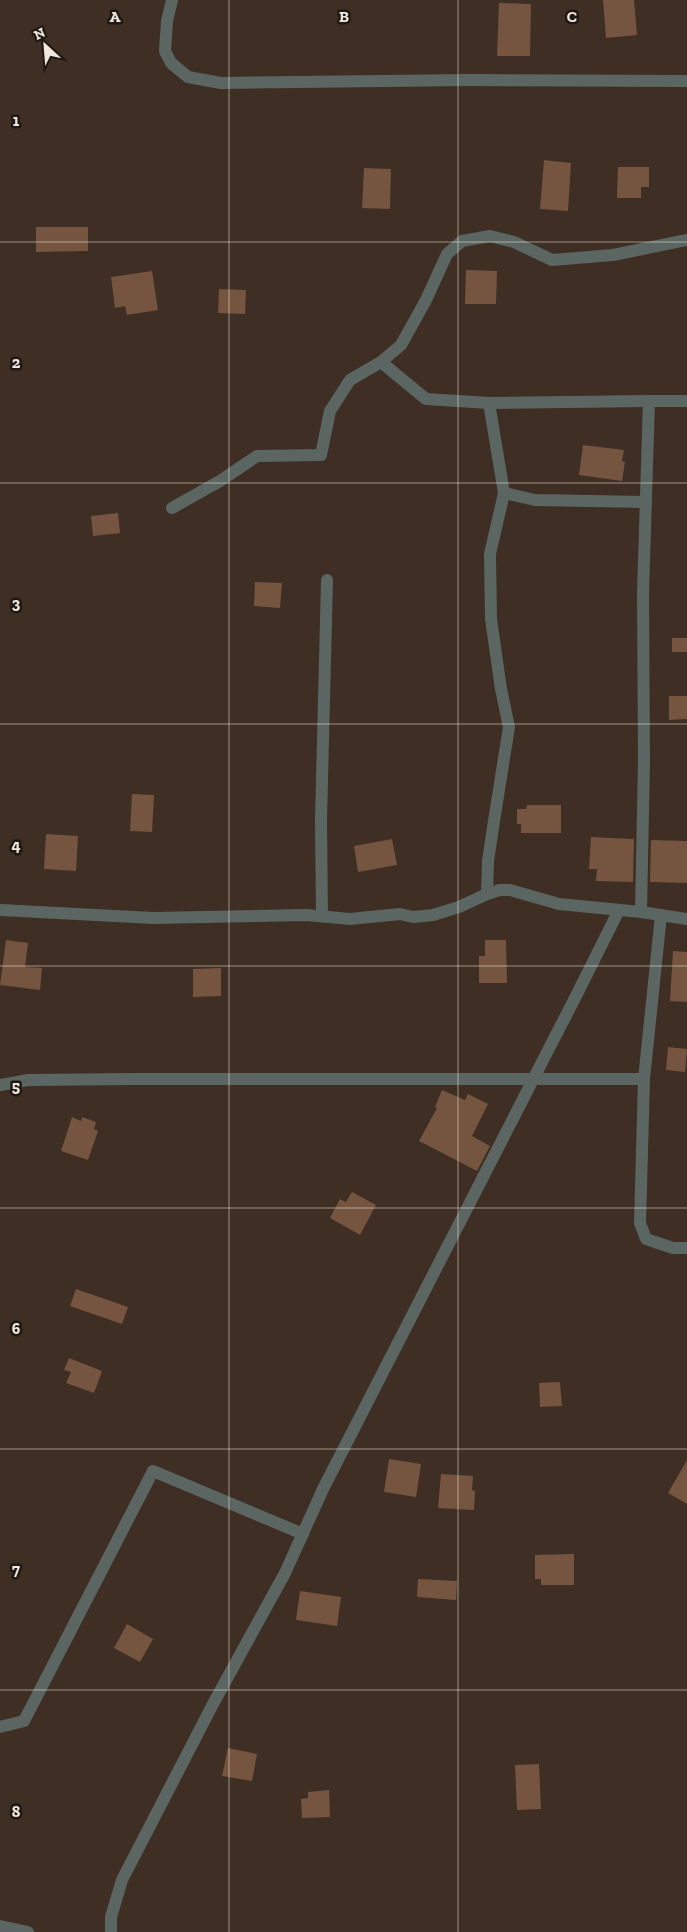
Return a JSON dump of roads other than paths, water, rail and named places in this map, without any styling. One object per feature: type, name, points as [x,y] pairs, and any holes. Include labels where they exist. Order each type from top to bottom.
[{"type":"street","points":[[172,0],[167,22],[165,51],[171,63],[188,76],[221,83],[469,80],[687,81]]},
{"type":"street","points":[[172,508],[220,481],[257,456],[321,456],[330,411],[340,395],[350,380],[381,362],[401,345],[426,300],[447,254],[462,241],[490,236],[514,242],[552,260],[613,255],[687,240]]},
{"type":"street","points":[[381,362],[426,398],[489,403],[687,401]]},
{"type":"street","points":[[641,912],[644,761],[643,593],[650,401]]},
{"type":"street","points":[[487,894],[488,861],[509,727],[500,689],[490,619],[490,554],[504,493],[489,403]]},
{"type":"street","points":[[504,493],[535,500],[646,502]]},
{"type":"street","points":[[322,916],[321,820],[327,580]]},
{"type":"street","points":[[0,910],[154,918],[322,916],[343,919],[400,914],[413,917],[434,916],[487,894],[500,890],[510,890],[559,904],[641,912],[687,919]]},
{"type":"street","points":[[111,1932],[111,1917],[122,1880],[213,1704],[285,1573],[323,1489],[388,1359],[533,1080],[618,910]]},
{"type":"street","points":[[661,915],[644,1078],[640,1222],[646,1239],[673,1248],[687,1248]]},
{"type":"street","points":[[0,1085],[28,1080],[533,1080],[644,1078]]},
{"type":"street","points":[[0,1727],[24,1721],[153,1471],[302,1534]]},
{"type":"street","points":[[0,1926],[28,1932]]}]
